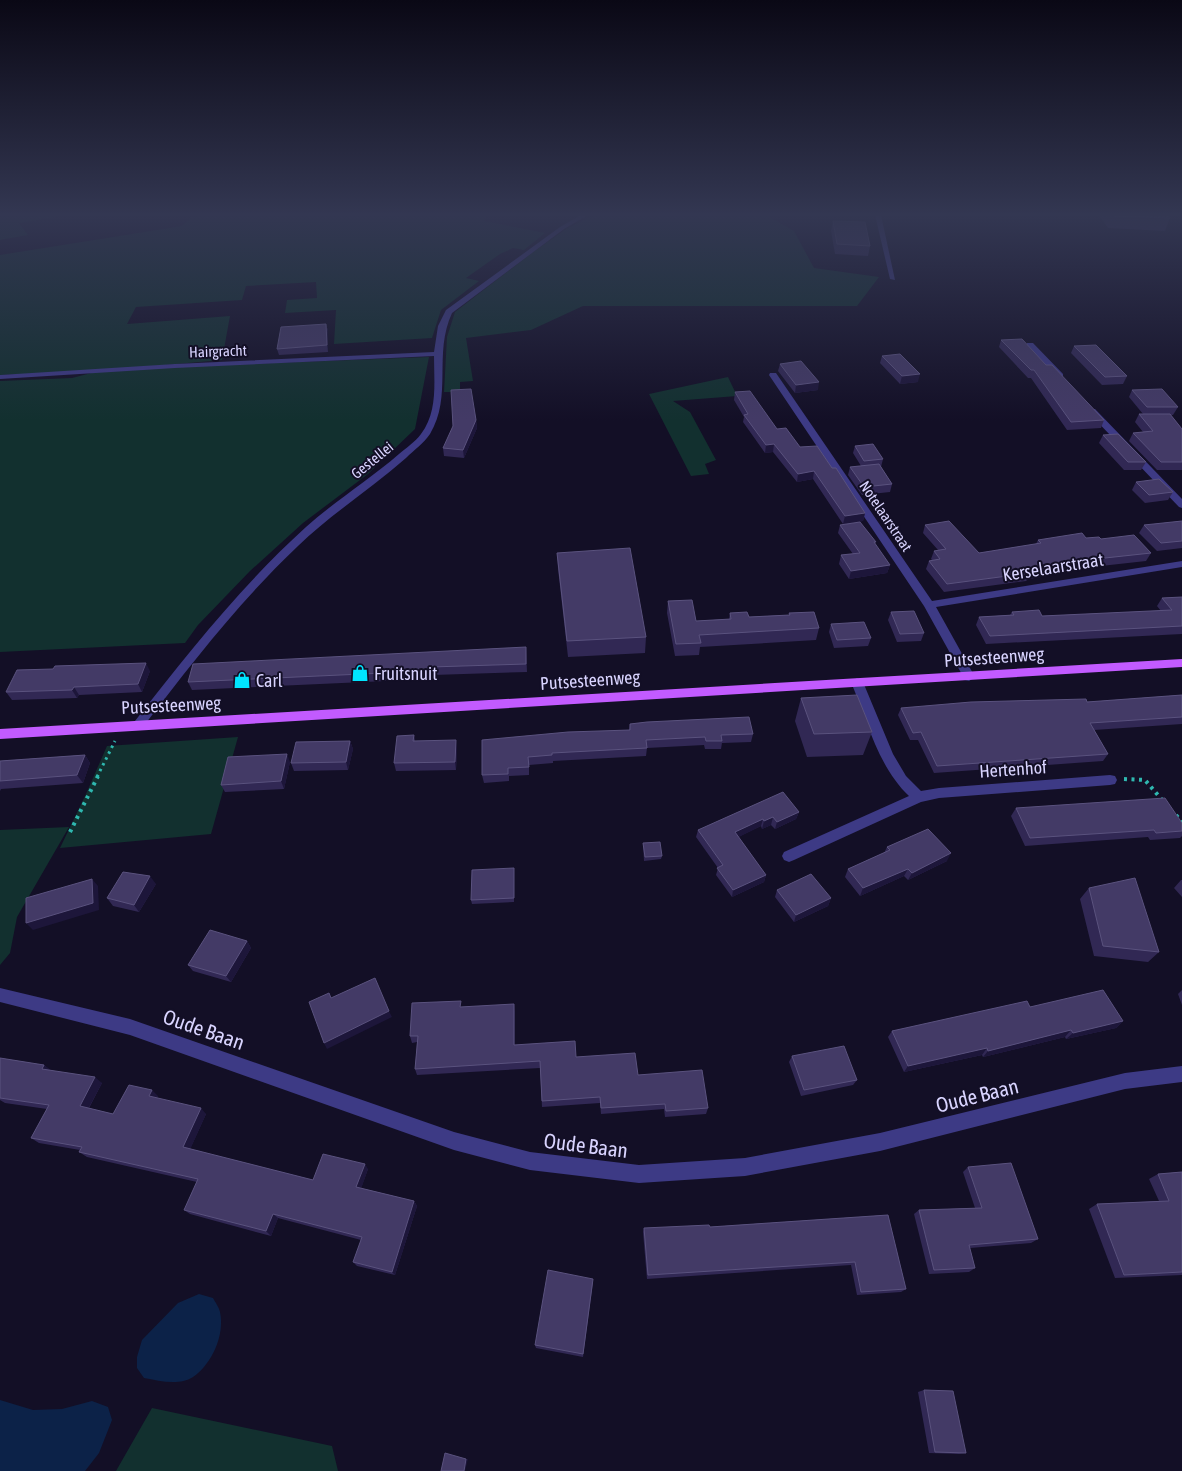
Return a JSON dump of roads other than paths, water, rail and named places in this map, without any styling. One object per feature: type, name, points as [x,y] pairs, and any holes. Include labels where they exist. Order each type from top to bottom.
[{"type":"main road","name":"Putsesteenweg","points":[[0,734],[139,724],[1182,663]]},
{"type":"street","name":"Gestellei","points":[[139,724],[189,659],[242,596],[319,521],[374,479],[425,435],[434,415],[437,396],[437,354],[440,329],[449,312],[487,284]]},
{"type":"street","points":[[1030,345],[1063,380]]},
{"type":"street","name":"Hairgracht","points":[[0,377],[175,366],[437,354]]},
{"type":"street","name":"Notelaarstraat","points":[[773,375],[929,605],[970,676]]},
{"type":"street","points":[[1083,401],[1182,505]]},
{"type":"street","name":"Kerselaarstraat","points":[[929,605],[1182,564]]},
{"type":"street","points":[[857,682],[887,755],[901,780],[919,797]]},
{"type":"street","name":"Hertenhof","points":[[788,856],[919,797],[939,793],[1110,780]]},
{"type":"street","name":"Oude Baan","points":[[0,995],[130,1027],[454,1141],[530,1161],[639,1174],[745,1167],[880,1142],[1125,1081],[1182,1074]]},
{"type":"water","points":[[199,1294],[213,1298],[218,1306],[221,1321],[221,1330],[216,1348],[206,1365],[188,1380],[169,1382],[144,1378],[137,1368],[137,1357],[142,1340],[178,1303]]},
{"type":"water","points":[[0,1400],[33,1410],[62,1409],[92,1401],[108,1407],[112,1420],[99,1453],[85,1471],[0,1471]]},
{"type":"place","name":"Fruitsnuit","points":[[360,673]]},
{"type":"place","name":"Carl","points":[[242,680]]}]
